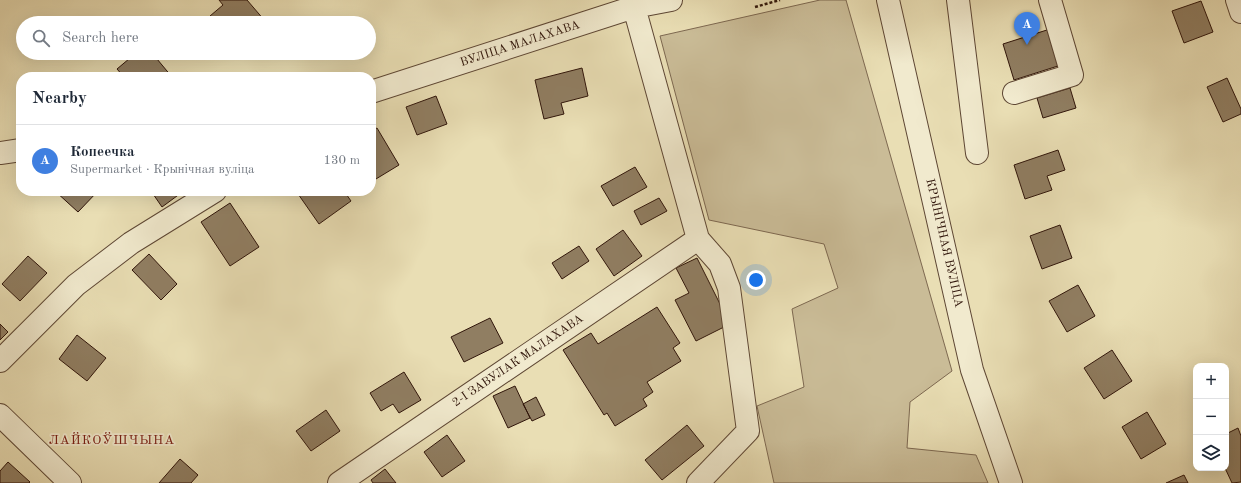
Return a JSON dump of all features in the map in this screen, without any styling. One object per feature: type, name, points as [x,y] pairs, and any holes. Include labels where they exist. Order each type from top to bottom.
[{"type":"street","name":"ВУЛІЦА МАЛАХАВА","points":[[376,90],[634,7],[671,0]]},
{"type":"street","name":"КРЫНІЧНАЯ ВУЛІЦА","points":[[888,0],[972,370],[1011,483]]},
{"type":"street","points":[[958,0],[977,153]]},
{"type":"street","points":[[1014,93],[1072,75],[1050,0]]},
{"type":"street","points":[[1236,0],[1241,12]]},
{"type":"street","points":[[634,7],[698,239],[720,264],[729,288],[748,431],[698,483]]},
{"type":"street","points":[[0,153],[16,151]]},
{"type":"street","points":[[0,361],[76,285],[131,243],[207,196]]},
{"type":"street","name":"2-І ЗАВУЛАК МАЛАХАВА","points":[[339,483],[698,239]]},
{"type":"street","points":[[0,415],[70,483]]},
{"type":"path","points":[[755,7],[780,0]]},
{"type":"shaded area","points":[[820,0],[846,0],[952,371],[910,402],[907,448],[976,455],[988,483],[774,483],[757,406],[804,387],[792,309],[838,288],[824,244],[709,220],[660,36]]},
{"type":"building","points":[[219,0],[247,0],[261,16],[210,16],[223,5]]},
{"type":"building","points":[[1201,1],[1213,32],[1184,43],[1172,11]]},
{"type":"building","points":[[1050,29],[1061,65],[1014,80],[1003,44]]},
{"type":"building","points":[[128,60],[158,60],[168,72],[120,72],[117,69]]},
{"type":"building","points":[[582,68],[588,96],[561,103],[564,114],[544,119],[535,80]]},
{"type":"building","points":[[1227,78],[1241,109],[1241,114],[1223,122],[1207,87]]},
{"type":"building","points":[[1070,88],[1076,108],[1043,118],[1037,98]]},
{"type":"building","points":[[436,96],[447,124],[417,135],[406,107]]},
{"type":"building","points":[[376,128],[399,165],[376,179]]},
{"type":"building","points":[[1058,150],[1065,170],[1047,176],[1052,190],[1025,199],[1014,165]]},
{"type":"building","points":[[635,167],[647,187],[613,206],[601,186]]},
{"type":"building","points":[[60,196],[93,196],[78,212]]},
{"type":"building","points":[[154,196],[177,196],[162,207]]},
{"type":"building","points":[[299,196],[348,196],[351,201],[319,224]]},
{"type":"building","points":[[659,198],[667,211],[641,225],[634,211]]},
{"type":"building","points":[[230,203],[259,247],[230,266],[201,222]]},
{"type":"building","points":[[1060,225],[1072,258],[1042,269],[1030,236]]},
{"type":"building","points":[[623,230],[642,256],[614,276],[596,249]]},
{"type":"building","points":[[579,246],[589,261],[562,279],[552,263]]},
{"type":"building","points":[[149,254],[177,284],[161,300],[132,270]]},
{"type":"building","points":[[28,256],[47,273],[20,301],[2,284]]},
{"type":"building","points":[[697,258],[730,324],[696,341],[675,300],[689,293],[676,268]]},
{"type":"building","points":[[1078,285],[1095,316],[1067,332],[1049,301]]},
{"type":"building","points":[[657,307],[680,343],[673,348],[681,361],[647,382],[653,392],[643,399],[647,406],[615,426],[607,413],[604,415],[563,350],[591,333],[598,344]]},
{"type":"building","points":[[490,318],[503,343],[464,362],[451,337]]},
{"type":"building","points":[[0,324],[8,332],[0,340]]},
{"type":"building","points":[[77,335],[106,358],[87,381],[59,359]]},
{"type":"building","points":[[1112,350],[1132,381],[1104,399],[1084,368]]},
{"type":"building","points":[[404,372],[421,400],[399,413],[393,404],[381,411],[370,393]]},
{"type":"building","points":[[515,386],[530,418],[508,428],[493,396]]},
{"type":"building","points":[[536,397],[545,415],[532,421],[523,404]]},
{"type":"building","points":[[326,410],[340,431],[311,451],[296,431]]},
{"type":"building","points":[[1147,412],[1166,444],[1141,459],[1122,427]]},
{"type":"building","points":[[687,425],[704,446],[662,480],[645,460]]},
{"type":"building","points":[[1238,428],[1241,436],[1241,482],[1232,483],[1226,471],[1229,471],[1229,432]]},
{"type":"building","points":[[447,435],[465,461],[442,477],[424,452]]},
{"type":"building","points":[[180,459],[198,475],[191,483],[159,483]]},
{"type":"building","points":[[8,462],[30,482],[0,483],[0,471]]},
{"type":"building","points":[[385,469],[396,483],[373,483],[371,480]]},
{"type":"building","points":[[1184,475],[1188,483],[1166,483]]},
{"type":"place","name":"Копеечка","points":[[1027,45]]},
{"type":"district","name":"ЛАЙКОЎШЧЫНА","points":[[112,440]]}]
